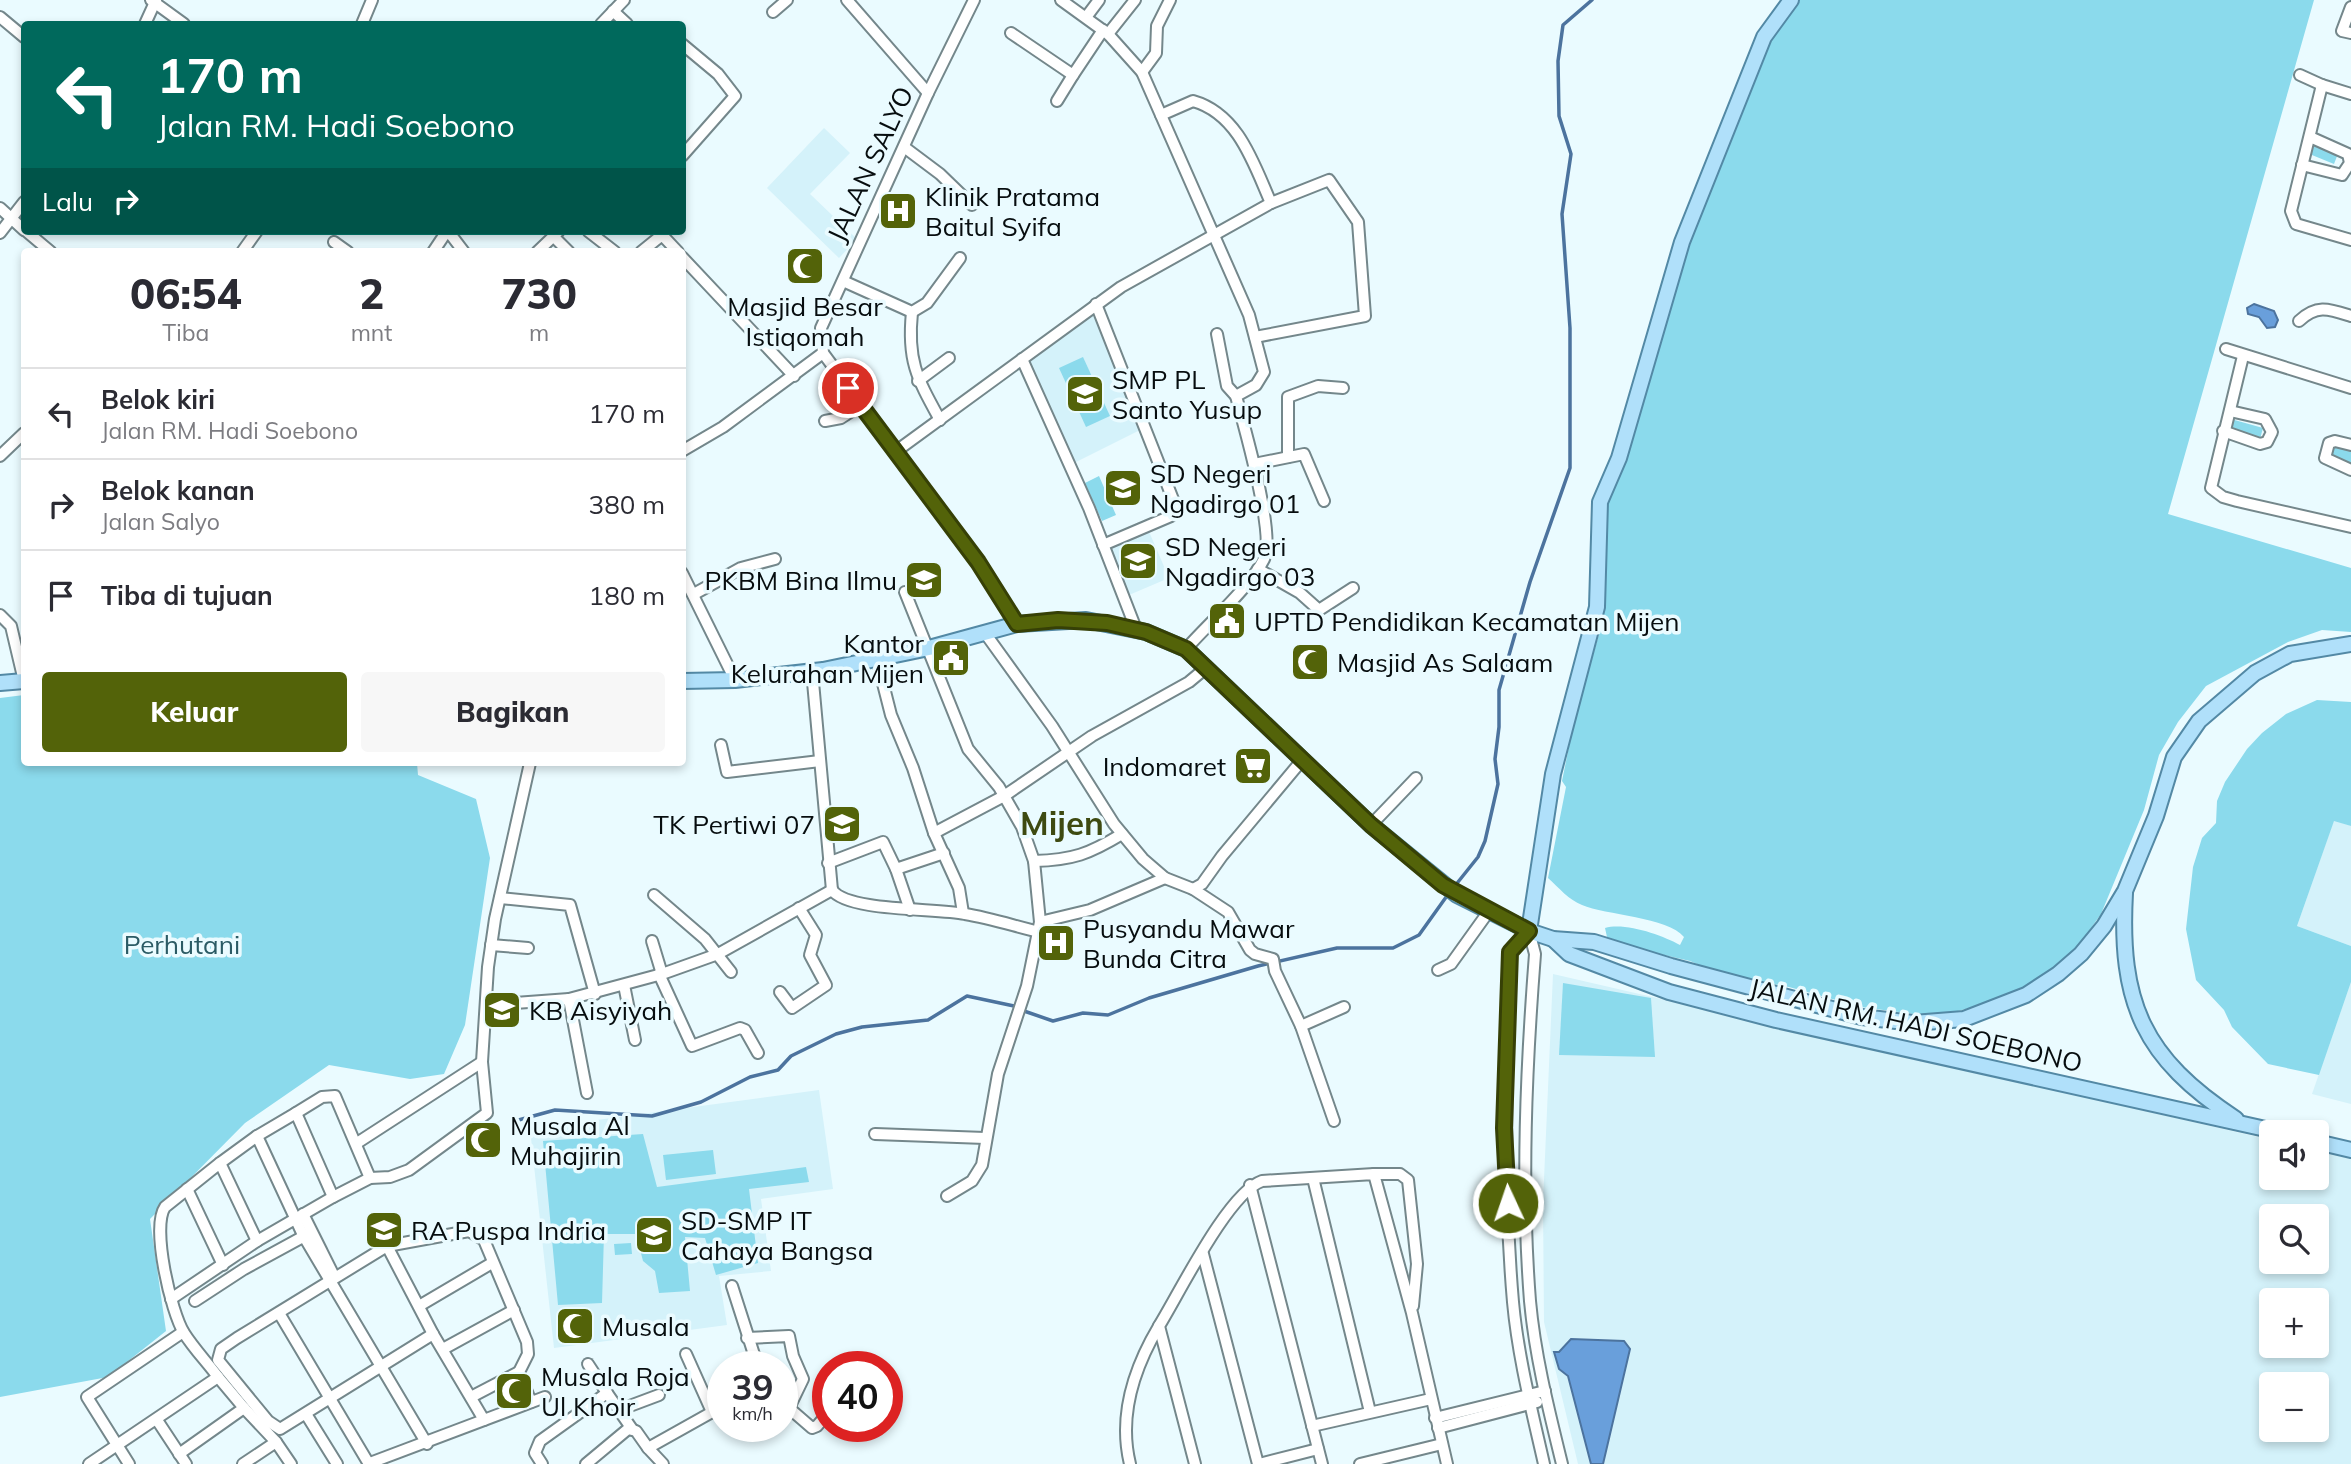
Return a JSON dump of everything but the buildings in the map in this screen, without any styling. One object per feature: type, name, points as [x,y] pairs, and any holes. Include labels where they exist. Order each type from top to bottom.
[{"type":"main road","points":[[1529,931],[1553,774],[1597,607],[1600,502],[1619,458],[1682,242],[1764,37],[1791,0]]},
{"type":"main road","name":"JALAN RM. HADI SOEBONO","points":[[686,681],[736,680],[877,660],[929,649],[1017,624],[1086,620],[1136,629],[1186,649],[1371,825],[1457,895],[1529,931],[1553,939],[1574,938],[1594,942],[1671,966],[1862,1017],[1913,1023],[1964,1019],[2026,995],[2058,974],[2081,954],[2104,926],[2125,891],[2156,816],[2174,757],[2199,721],[2255,673],[2290,654],[2351,644]]},
{"type":"main road","points":[[0,683],[21,681]]},
{"type":"main road","points":[[2125,891],[2124,966],[2131,995],[2150,1037],[2167,1063],[2197,1093],[2243,1124]]},
{"type":"main road","name":"JALAN RM. HADI SOEBONO","points":[[1553,939],[1569,954],[1669,992],[1776,1020],[2259,1128]]},
{"type":"main road","points":[[2329,1145],[2351,1150]]},
{"type":"street","points":[[363,21],[372,0]]},
{"type":"street","points":[[604,21],[624,0]]},
{"type":"street","points":[[773,12],[787,0]]},
{"type":"street","points":[[848,0],[928,93]]},
{"type":"street","name":"JALAN SALYO","points":[[823,353],[821,328],[826,311],[843,281],[928,93],[974,0]]},
{"type":"street","points":[[1062,0],[1106,32],[1142,72],[1249,315],[1264,372],[1256,385],[1236,396]]},
{"type":"street","points":[[1087,16],[1099,0]]},
{"type":"street","points":[[1057,101],[1106,32],[1135,0]]},
{"type":"street","points":[[1142,72],[1156,54],[1157,26],[1170,0]]},
{"type":"street","points":[[146,21],[154,1],[180,21]]},
{"type":"street","points":[[2351,6],[2342,31],[2351,33]]},
{"type":"street","points":[[613,11],[624,21]]},
{"type":"street","points":[[0,17],[21,34]]},
{"type":"street","points":[[1011,33],[1073,75]]},
{"type":"street","points":[[686,47],[718,74],[735,96],[686,151]]},
{"type":"street","points":[[2300,75],[2322,86],[2351,94]]},
{"type":"street","points":[[2322,86],[2293,200],[2292,220],[2296,224],[2351,240]]},
{"type":"street","points":[[1161,115],[1193,101],[1209,106],[1241,136],[1271,203]]},
{"type":"street","points":[[2302,165],[2337,175],[2346,172],[2350,163],[2348,154],[2310,136]]},
{"type":"street","points":[[904,147],[940,174],[972,205]]},
{"type":"street","points":[[895,452],[1096,304],[1212,234],[1271,203],[1325,181],[1334,185],[1358,222],[1366,316],[1255,337]]},
{"type":"street","points":[[0,233],[21,206]]},
{"type":"street","points":[[0,208],[21,227]]},
{"type":"street","points":[[31,235],[46,248]]},
{"type":"street","points":[[541,248],[555,235]]},
{"type":"street","points":[[593,235],[610,248]]},
{"type":"street","points":[[645,248],[659,235]]},
{"type":"street","points":[[334,242],[342,248]]},
{"type":"street","points":[[912,312],[927,303],[960,258]]},
{"type":"street","points":[[686,261],[794,376]]},
{"type":"street","points":[[843,281],[912,312]]},
{"type":"street","points":[[1096,304],[1176,507],[1171,516],[1103,545]]},
{"type":"street","points":[[2299,321],[2308,312],[2321,308],[2351,316]]},
{"type":"street","points":[[912,312],[909,342],[918,381],[940,420]]},
{"type":"street","points":[[1186,649],[1258,569],[1268,549],[1254,464],[1236,396],[1227,386],[1217,334]]},
{"type":"street","points":[[2226,349],[2351,388]]},
{"type":"street","points":[[686,448],[794,376],[823,353],[991,580],[1017,624]]},
{"type":"street","points":[[2243,356],[2210,483],[2215,493],[2237,501],[2351,527]]},
{"type":"street","points":[[918,381],[949,358]]},
{"type":"street","points":[[1022,359],[1103,545],[1136,629]]},
{"type":"street","points":[[1288,457],[1288,397],[1318,386],[1343,387]]},
{"type":"street","points":[[825,421],[841,418],[861,405]]},
{"type":"street","points":[[2223,431],[2260,444],[2267,442],[2272,432],[2265,419],[2230,411]]},
{"type":"street","points":[[0,456],[21,436]]},
{"type":"street","points":[[2351,445],[2335,441],[2329,443],[2325,458],[2327,462],[2351,470]]},
{"type":"street","points":[[1254,464],[1304,454],[1324,501]]},
{"type":"street","points":[[694,594],[741,568],[775,559]]},
{"type":"street","points":[[1258,569],[1300,593],[1320,610],[1353,588]]},
{"type":"street","points":[[686,580],[736,680]]},
{"type":"street","points":[[905,592],[929,649],[953,719],[968,749],[1004,796],[1022,827],[1034,861],[1040,927],[1027,986],[998,1074],[978,1174],[947,1196]]},
{"type":"street","points":[[0,615],[11,626],[21,668]]},
{"type":"street","points":[[985,633],[1122,834],[1143,859],[1165,878],[1194,890],[1228,912],[1255,954],[1273,959],[1275,971],[1301,1026],[1334,1121]]},
{"type":"street","points":[[877,660],[891,715],[913,768],[934,833],[959,888],[962,913]]},
{"type":"street","points":[[934,833],[1004,796],[1092,736],[1189,682],[1207,667]]},
{"type":"street","points":[[812,671],[828,863],[835,895],[866,904],[962,913],[1040,927],[1090,910],[1165,878]]},
{"type":"street","points":[[721,745],[727,772],[820,761]]},
{"type":"street","points":[[1194,890],[1202,884],[1303,759]]},
{"type":"street","points":[[171,1299],[257,1241],[333,1197],[370,1178],[390,1177],[409,1170],[488,1110],[482,1062],[491,945],[529,766]]},
{"type":"street","points":[[1371,825],[1416,778]]},
{"type":"street","points":[[1034,861],[1063,860],[1090,854],[1122,834]]},
{"type":"street","points":[[828,863],[883,842],[896,869],[910,910]]},
{"type":"street","points":[[896,869],[944,853]]},
{"type":"street","points":[[486,1001],[515,1003],[569,999],[661,974],[718,954],[832,890]]},
{"type":"street","points":[[654,895],[705,939],[731,972]]},
{"type":"street","points":[[500,898],[567,903],[573,908],[595,994]]},
{"type":"street","points":[[780,992],[792,1008],[826,985],[810,956],[816,934],[799,908]]},
{"type":"street","points":[[1438,970],[1451,964],[1489,911]]},
{"type":"street","points":[[1529,931],[1535,954],[1524,1133],[1530,1302],[1546,1395],[1562,1464]]},
{"type":"street","points":[[1529,931],[1510,952],[1504,1128],[1513,1303],[1529,1399],[1544,1464]]},
{"type":"street","points":[[652,941],[661,974],[692,1046],[740,1028],[745,1030],[758,1053]]},
{"type":"street","points":[[491,945],[528,948]]},
{"type":"street","points":[[624,985],[635,1040]]},
{"type":"street","points":[[569,999],[587,1093]]},
{"type":"street","points":[[1301,1026],[1344,1007]]},
{"type":"street","points":[[357,1143],[482,1062]]},
{"type":"street","points":[[291,1464],[183,1332],[171,1299],[160,1217],[165,1207],[257,1136],[322,1097],[333,1094],[357,1143],[370,1178]]},
{"type":"street","points":[[296,1113],[333,1197]]},
{"type":"street","points":[[875,1134],[985,1138]]},
{"type":"street","points":[[257,1136],[332,1279],[431,1442]]},
{"type":"street","points":[[220,1163],[257,1241]]},
{"type":"street","points":[[1374,1174],[1412,1313],[1447,1464]]},
{"type":"street","points":[[1130,1464],[1124,1432],[1125,1419],[1139,1361],[1237,1199],[1250,1185],[1262,1181],[1400,1174],[1408,1181],[1417,1264],[1412,1313]]},
{"type":"street","points":[[1312,1178],[1370,1412]]},
{"type":"street","points":[[1250,1185],[1322,1464]]},
{"type":"street","points":[[187,1189],[223,1265]]},
{"type":"street","points":[[433,1334],[282,1428],[273,1426],[218,1360],[221,1349],[387,1246],[463,1231],[475,1233],[484,1240],[529,1349],[519,1372],[471,1397]]},
{"type":"street","points":[[195,1301],[308,1233]]},
{"type":"street","points":[[387,1246],[433,1334],[484,1420]]},
{"type":"street","points":[[1203,1254],[1259,1464],[1318,1449]]},
{"type":"street","points":[[419,1306],[492,1263]]},
{"type":"street","points":[[732,1286],[752,1351]]},
{"type":"street","points":[[443,1349],[514,1310]]},
{"type":"street","points":[[279,1313],[369,1464],[391,1461],[431,1442],[545,1397]]},
{"type":"street","points":[[1159,1326],[1195,1464]]},
{"type":"street","points":[[128,1464],[91,1407],[88,1395],[183,1332]]},
{"type":"street","points":[[747,1338],[789,1336],[792,1351]]},
{"type":"street","points":[[686,1354],[707,1401]]},
{"type":"street","points":[[588,1364],[632,1429],[663,1464]]},
{"type":"street","points":[[798,1368],[803,1379],[798,1387]]},
{"type":"street","points":[[519,1372],[531,1402]]},
{"type":"street","points":[[89,1464],[218,1377]]},
{"type":"street","points":[[542,1464],[536,1453],[540,1441],[607,1392]]},
{"type":"street","points":[[619,1410],[659,1395]]},
{"type":"street","points":[[1437,1423],[1546,1395]]},
{"type":"street","points":[[1312,1426],[1431,1399]]},
{"type":"street","points":[[179,1454],[244,1408]]},
{"type":"street","points":[[306,1414],[337,1464]]},
{"type":"street","points":[[648,1448],[707,1415]]},
{"type":"street","points":[[798,1416],[812,1428]]},
{"type":"street","points":[[157,1420],[186,1464]]},
{"type":"street","points":[[586,1464],[632,1429]]},
{"type":"street","points":[[243,1464],[275,1442]]},
{"type":"street","points":[[1360,1464],[1383,1461],[1442,1444]]},
{"type":"shaded area","points":[[824,128],[850,153],[810,194],[857,239],[839,258],[767,188]]},
{"type":"shaded area","points":[[2254,304],[2274,311],[2278,320],[2275,327],[2267,328],[2259,317],[2248,314],[2247,308]]},
{"type":"shaded area","name":"SMP PL Santo Yusup","points":[[1094,312],[1144,428],[1072,464],[1025,359]]},
{"type":"shaded area","name":"SD Negeri Ngadirgo 03","points":[[1147,527],[1169,578],[1129,595],[1107,544]]},
{"type":"shaded area","points":[[2334,820],[2351,826],[2351,946],[2297,926]]},
{"type":"shaded area","points":[[1553,974],[2259,1137],[2259,1190],[2329,1190],[2329,1153],[2351,1159],[2351,1464],[1578,1464],[1544,1322],[1543,1202]]},
{"type":"shaded area","points":[[2351,982],[2351,1104],[2312,1094]]},
{"type":"shaded area","name":"SD-SMP IT Cahaya Bangsa","points":[[819,1090],[833,1189],[761,1199],[771,1271],[719,1276],[727,1325],[554,1348],[530,1129]]},
{"type":"shaded area","points":[[1571,1339],[1624,1341],[1630,1349],[1603,1464],[1591,1464],[1568,1376],[1559,1369],[1554,1352],[1559,1352]]},
{"type":"green space","points":[[1800,0],[2314,0],[2168,514],[2351,568],[2351,632],[2322,630],[2288,642],[2206,686],[2178,722],[2159,755],[2144,810],[2101,914],[2074,952],[2053,972],[2002,999],[1936,1017],[1861,1007],[1789,987],[1723,975],[1690,961],[1625,946],[1607,937],[1605,928],[1633,928],[1680,945],[1684,937],[1665,925],[1577,903],[1548,878],[1566,787],[1562,781],[1575,717],[1602,624],[1606,504],[1688,244],[1769,40]]},
{"type":"green space","points":[[2311,141],[2339,151],[2334,164],[2307,153]]},
{"type":"green space","points":[[1083,357],[1110,416],[1086,427],[1059,368]]},
{"type":"green space","points":[[2231,419],[2263,428],[2260,439],[2228,430]]},
{"type":"green space","points":[[2333,445],[2351,450],[2351,463],[2330,456]]},
{"type":"green space","points":[[1099,476],[1116,515],[1102,521],[1085,483]]},
{"type":"green space","name":"Perhutani","points":[[21,695],[21,766],[417,766],[418,775],[476,799],[490,858],[465,1025],[444,1074],[410,1079],[329,1065],[245,1123],[150,1219],[166,1331],[108,1377],[0,1397],[0,698]]},
{"type":"green space","points":[[2317,700],[2351,702],[2351,826],[2334,821],[2297,926],[2351,946],[2351,982],[2319,1075],[2268,1064],[2232,1027],[2224,1010],[2196,980],[2186,929],[2193,867],[2202,838],[2216,823],[2217,801],[2225,782],[2247,749],[2262,733],[2286,714]]},
{"type":"green space","points":[[1563,983],[1651,998],[1655,1057],[1559,1055]]},
{"type":"green space","points":[[643,1134],[657,1187],[806,1167],[809,1182],[749,1189],[758,1263],[716,1275],[705,1238],[685,1237],[690,1291],[659,1293],[655,1271],[643,1261],[636,1234],[604,1234],[602,1303],[558,1305],[543,1141]]},
{"type":"green space","points":[[713,1150],[716,1174],[666,1180],[663,1155]]},
{"type":"green space","points":[[631,1243],[632,1254],[615,1255],[614,1244]]},
{"type":"waterway","points":[[1454,887],[1478,857],[1485,841],[1498,784],[1495,759],[1499,727],[1499,690],[1530,582],[1570,468],[1570,328],[1562,214],[1571,154],[1559,116],[1558,61],[1563,25],[1592,0]]},
{"type":"waterway","points":[[1024,1011],[1053,1021],[1083,1013],[1108,1015],[1149,998],[1258,966],[1337,948],[1393,948],[1419,935],[1449,893]]},
{"type":"waterway","points":[[515,1121],[555,1110],[652,1116],[701,1102],[750,1077],[778,1070],[791,1056],[836,1034],[862,1027],[928,1020],[967,996],[1014,1006]]},
{"type":"place","name":"Klinik Pratama Baitul Syifa","points":[[898,211]]},
{"type":"place","name":"Masjid Besar Istiqomah","points":[[805,266]]},
{"type":"place","name":"SMP PL Santo Yusup","points":[[1085,394]]},
{"type":"place","name":"SD Negeri Ngadirgo 01","points":[[1123,488]]},
{"type":"place","name":"SD Negeri Ngadirgo 03","points":[[1138,561]]},
{"type":"place","name":"PKBM Bina Ilmu","points":[[924,580]]},
{"type":"place","name":"UPTD Pendidikan Kecamatan Mijen","points":[[1227,621]]},
{"type":"place","name":"Kantor Kelurahan Mijen","points":[[951,658]]},
{"type":"place","name":"Masjid As Salaam","points":[[1310,662]]},
{"type":"place","name":"Indomaret","points":[[1253,766]]},
{"type":"place","name":"TK Pertiwi 07","points":[[842,824]]},
{"type":"place","name":"Pusyandu Mawar Bunda Citra","points":[[1056,943]]},
{"type":"place","name":"KB Aisyiyah","points":[[502,1010]]},
{"type":"place","name":"Musala Al Muhajirin","points":[[483,1140]]},
{"type":"place","name":"RA Puspa Indria","points":[[384,1230]]},
{"type":"place","name":"SD-SMP IT Cahaya Bangsa","points":[[654,1235]]},
{"type":"place","name":"Musala","points":[[575,1326]]},
{"type":"place","name":"Musala Roja Ul Khoir","points":[[514,1391]]},
{"type":"district","name":"Mijen","points":[[1062,822]]},
{"type":"route","points":[[848,388],[978,562],[1007,604],[1017,624],[1058,620],[1107,623],[1146,632],[1186,649],[1371,825],[1443,885],[1457,895],[1529,931],[1510,952],[1504,1128],[1508,1203]]}]
